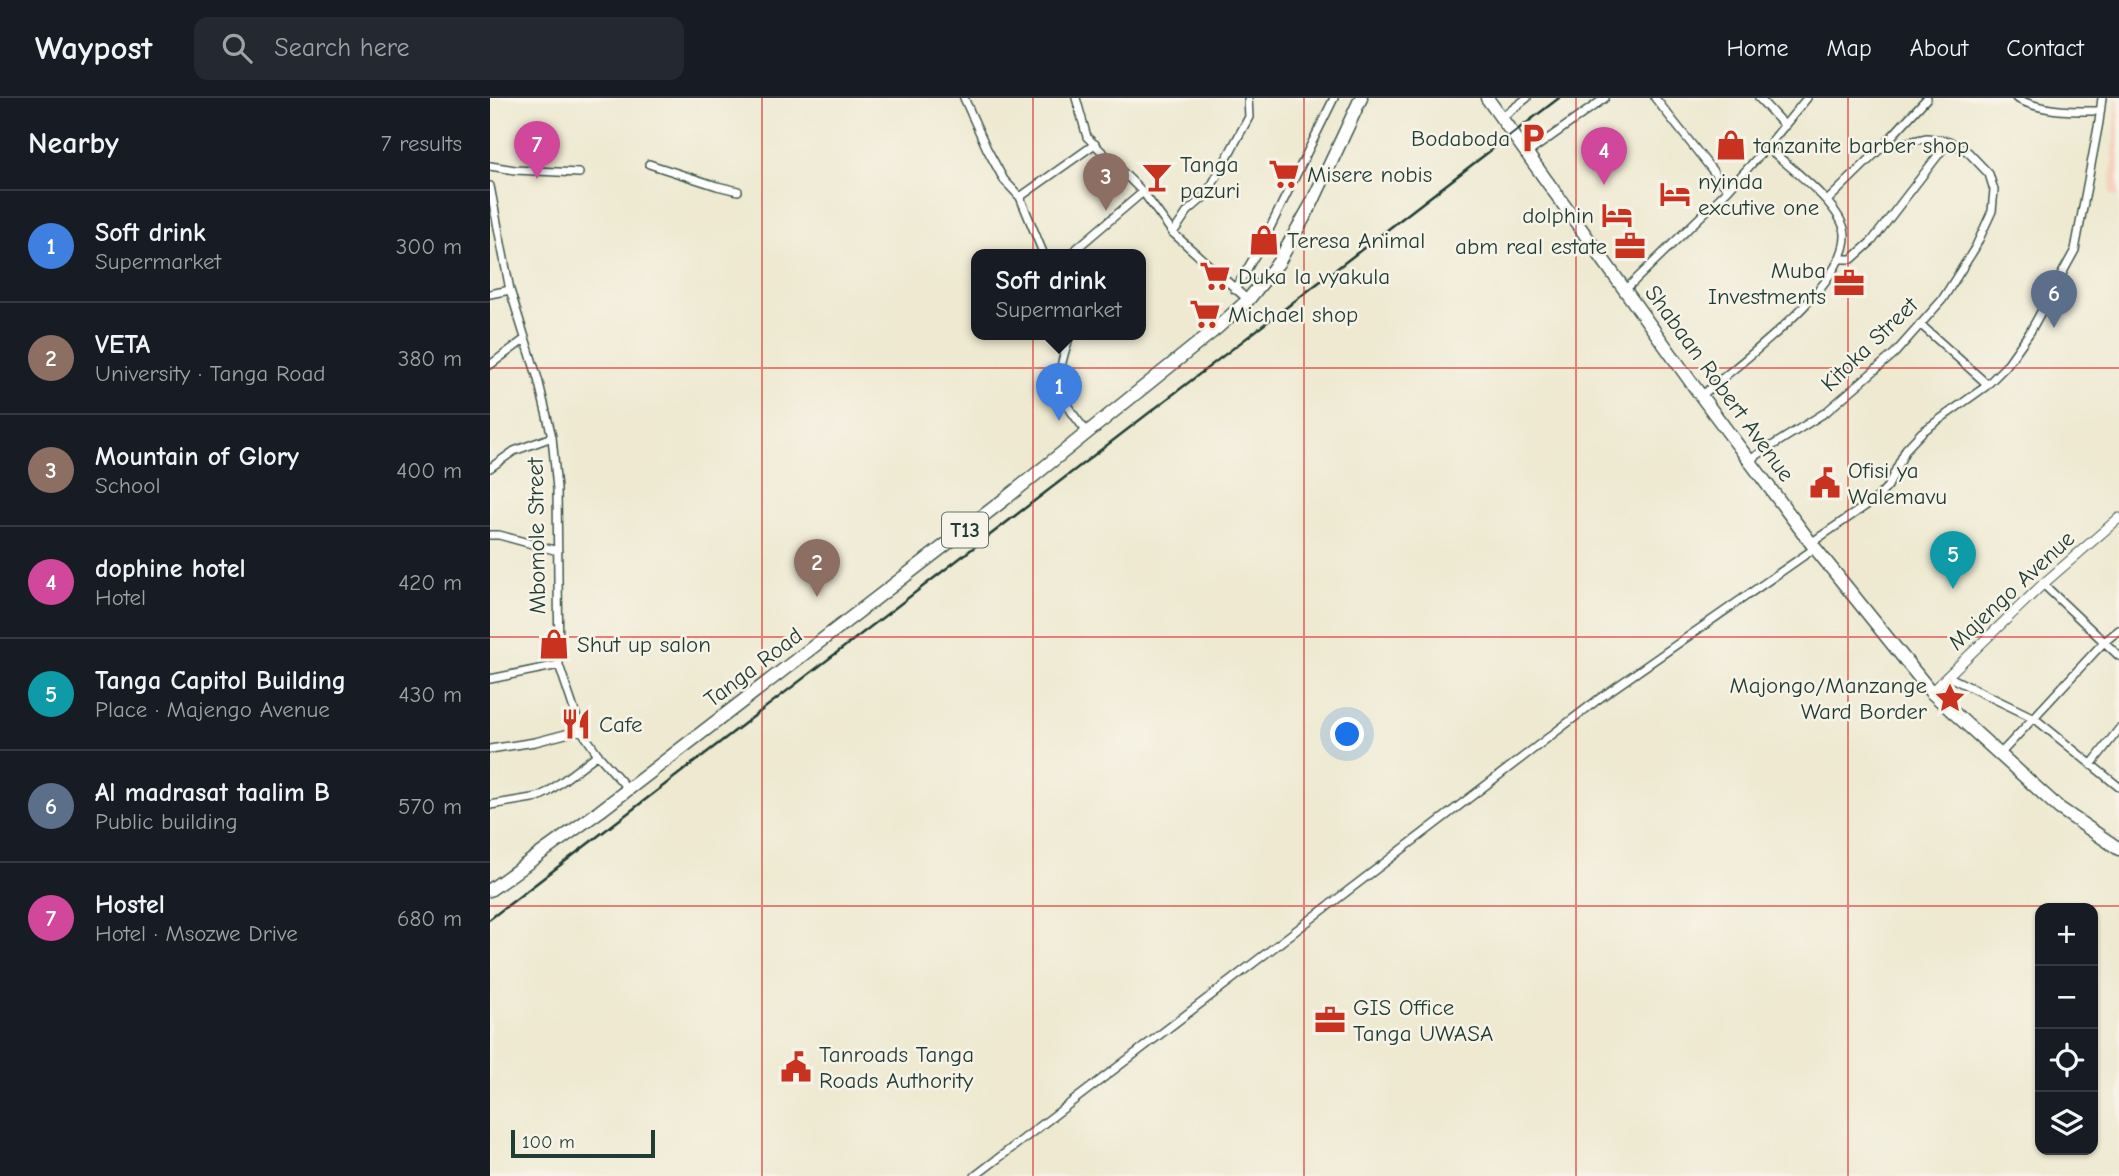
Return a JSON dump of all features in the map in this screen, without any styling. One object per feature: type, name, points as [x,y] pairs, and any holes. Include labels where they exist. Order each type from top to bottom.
[{"type":"main road","name":"Tanga Road","points":[[490,890],[600,811],[995,507],[1248,300],[1278,263],[1311,205],[1361,98]]},
{"type":"main road","name":"Shabaan Robert Avenue","points":[[1487,98],[1701,396],[1751,459],[1813,545],[1931,692],[2059,808],[2119,849]]},
{"type":"street","points":[[964,98],[1004,180],[1020,197],[1042,249]]},
{"type":"street","points":[[1076,98],[1087,137],[1143,192],[1173,233],[1248,300]]},
{"type":"street","points":[[1173,233],[1213,183],[1249,117],[1248,98]]},
{"type":"street","points":[[1235,290],[1264,240],[1334,98]]},
{"type":"street","points":[[1502,117],[1527,98]]},
{"type":"street","points":[[1528,153],[1605,98]]},
{"type":"street","points":[[1655,98],[1727,190]]},
{"type":"street","points":[[1759,98],[1785,126]]},
{"type":"street","points":[[1625,290],[1767,148],[1807,98]]},
{"type":"street","points":[[1828,200],[1927,98]]},
{"type":"street","points":[[2016,98],[2027,104],[2060,111],[2101,111]]},
{"type":"street","points":[[975,1176],[1600,698],[1877,498],[1888,486],[1906,449],[1922,432],[1987,384],[2006,366],[2030,332],[2075,250],[2102,98]]},
{"type":"street","points":[[1840,259],[1852,259],[1872,241],[1949,141],[1927,138],[1881,148]]},
{"type":"street","name":"Kitoka Street","points":[[1751,459],[1826,412],[1895,353],[1942,300],[1975,248],[1992,211],[1994,190],[1989,174],[1968,152],[1949,141]]},
{"type":"street","points":[[1020,197],[1095,144]]},
{"type":"street","points":[[1701,396],[1810,302],[1840,259],[1845,233],[1828,200],[1767,148]]},
{"type":"street","points":[[649,164],[738,191]]},
{"type":"street","points":[[490,166],[579,173]]},
{"type":"street","name":"Mbomole Street","points":[[490,186],[510,290],[538,379],[552,437],[557,489],[559,665],[581,730],[628,789]]},
{"type":"street","points":[[1076,249],[1143,192]]},
{"type":"street","points":[[490,293],[510,290]]},
{"type":"street","points":[[1920,324],[1987,384]]},
{"type":"street","points":[[490,365],[525,339]]},
{"type":"street","points":[[1069,340],[1058,377],[1063,399],[1087,432]]},
{"type":"street","points":[[490,468],[514,451],[552,437]]},
{"type":"street","name":"Majengo Avenue","points":[[1931,692],[2043,584],[2119,519]]},
{"type":"street","points":[[490,535],[558,551]]},
{"type":"street","points":[[2043,584],[2119,656]]},
{"type":"street","points":[[2001,753],[2119,630]]},
{"type":"street","points":[[490,679],[559,665]]},
{"type":"street","points":[[1947,676],[2035,718],[2119,787]]},
{"type":"street","points":[[2091,765],[2119,729]]},
{"type":"street","points":[[490,749],[535,742],[581,730]]},
{"type":"street","points":[[490,805],[538,797],[598,754]]},
{"type":"shaded area","points":[[2119,98],[2119,197],[2110,194]]},
{"type":"railway","points":[[490,919],[1559,98]]},
{"type":"place","name":"Bodaboda","points":[[1533,138]]},
{"type":"place","name":"tanzanite barber shop","points":[[1731,145]]},
{"type":"place","name":"Misere nobis","points":[[1284,174]]},
{"type":"place","name":"Tanga pazuri","points":[[1157,177]]},
{"type":"place","name":"Hostel","points":[[537,179]]},
{"type":"place","name":"dophine hotel","points":[[1604,185]]},
{"type":"place","name":"nyinda excutive one","points":[[1675,194]]},
{"type":"place","name":"Mountain of Glory","points":[[1106,211]]},
{"type":"place","name":"dolphin","points":[[1617,215]]},
{"type":"place","name":"Teresa Animal","points":[[1264,240]]},
{"type":"place","name":"abm real estate","points":[[1630,246]]},
{"type":"place","name":"Duka la vyakula","points":[[1215,276]]},
{"type":"place","name":"Muba Investments","points":[[1849,283]]},
{"type":"place","name":"Michael shop","points":[[1205,314]]},
{"type":"place","name":"Al madrasat taalim B","points":[[2054,328]]},
{"type":"place","name":"Soft drink","points":[[1059,421]]},
{"type":"place","name":"Ofisi ya Walemavu","points":[[1825,483]]},
{"type":"place","name":"Tanga Capitol Building","points":[[1953,589]]},
{"type":"place","name":"VETA","points":[[817,597]]},
{"type":"place","name":"Shut up salon","points":[[554,644]]},
{"type":"place","name":"Majongo/Manzange Ward Border","points":[[1950,698]]},
{"type":"place","name":"Cafe","points":[[576,724]]},
{"type":"place","name":"GIS Office Tanga UWASA","points":[[1330,1020]]},
{"type":"place","name":"Tanroads Tanga Roads Authority","points":[[796,1067]]}]
